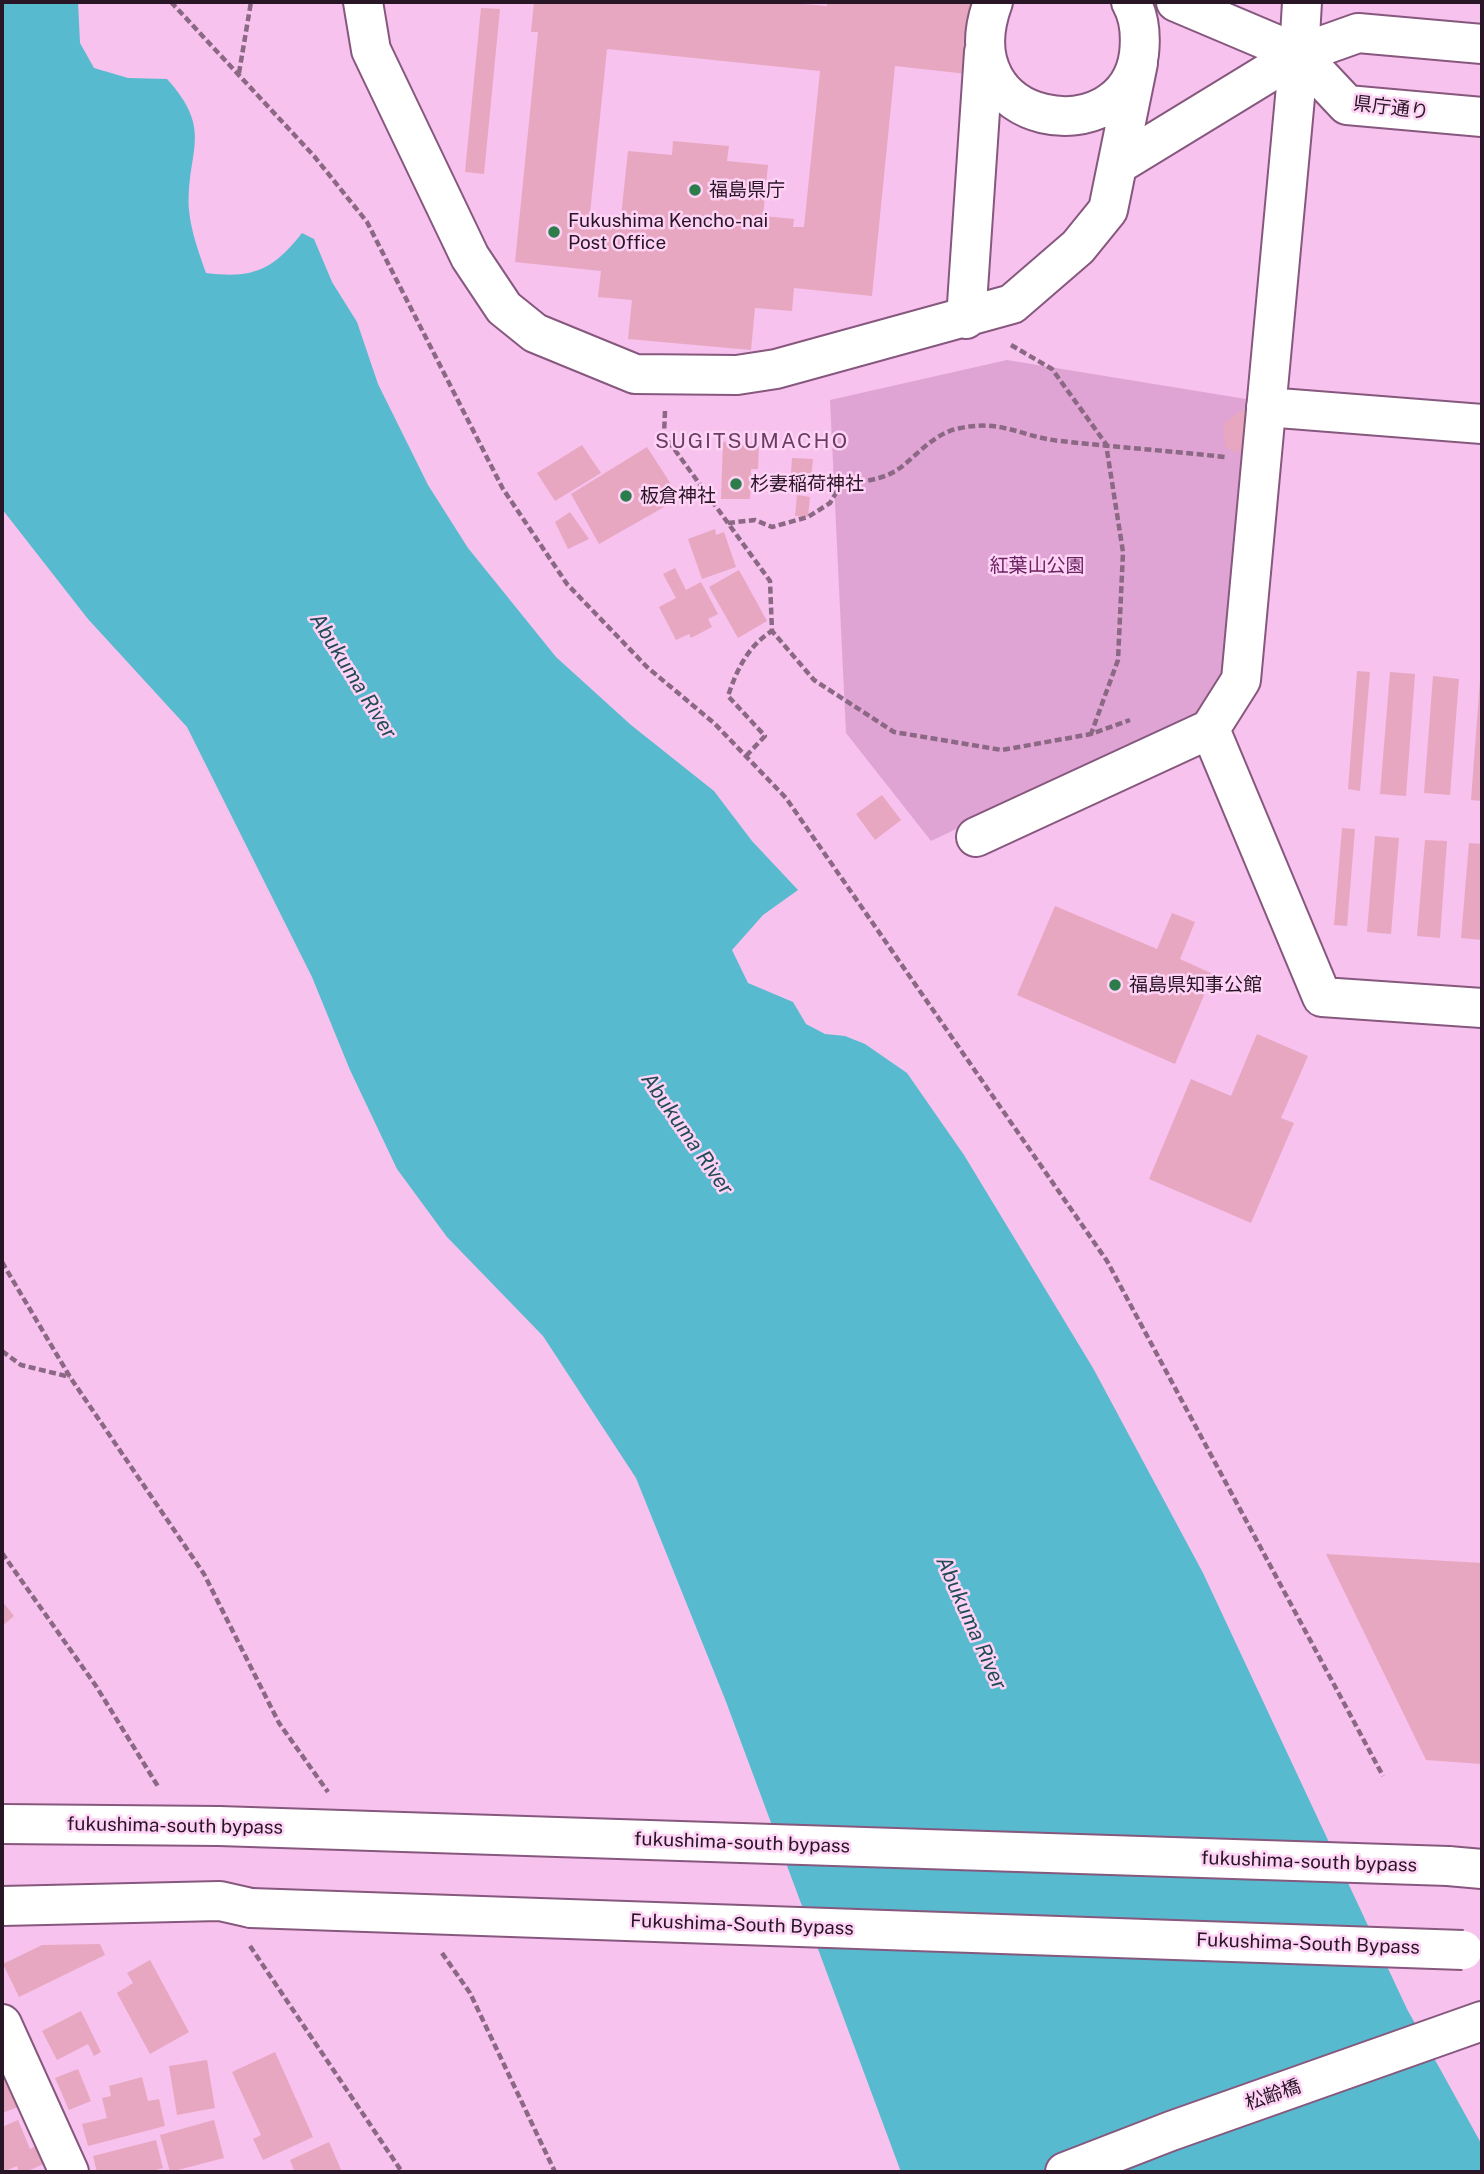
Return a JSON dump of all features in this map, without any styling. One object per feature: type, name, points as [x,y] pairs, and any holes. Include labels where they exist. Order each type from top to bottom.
[{"type":"main road","points":[[363,2],[371,50],[470,257],[505,308],[535,333],[635,374],[737,375],[776,369],[966,319],[1012,304],[1078,247],[1108,210],[1119,164],[1141,37],[1136,11],[1131,2]]},
{"type":"main road","points":[[966,319],[984,24],[993,2]]},
{"type":"main road","points":[[1177,2],[1299,54]]},
{"type":"main road","points":[[976,837],[1210,729],[1241,680],[1302,2]]},
{"type":"main road","points":[[1119,164],[1299,54],[1358,33],[1482,44]]},
{"type":"main road","points":[[984,50],[992,75],[1008,96],[1030,111],[1056,117],[1082,115],[1106,104],[1125,86],[1138,63]]},
{"type":"main road","name":"県庁通り","points":[[1299,54],[1346,105],[1482,117]]},
{"type":"main road","points":[[1266,407],[1482,424]]},
{"type":"main road","points":[[1210,729],[1322,997],[1482,1008]]},
{"type":"main road","name":"fukushima-south bypass","points":[[17,1823],[1465,1867]]},
{"type":"main road","name":"Fukushima-South Bypass","points":[[2,1906],[235,1904],[1473,1951]]},
{"type":"main road","name":"松齢橋","points":[[1065,2172],[1171,2131],[1482,2021]]},
{"type":"main road","points":[[2,2024],[69,2172]]},
{"type":"path","points":[[172,2],[314,156],[367,222],[503,489],[567,584],[646,667],[715,724],[786,798],[1107,1261],[1383,1776]]},
{"type":"path","points":[[239,74],[251,2]]},
{"type":"path","points":[[966,319],[1052,369],[1106,443],[1123,552],[1119,646],[1118,660],[1091,734]]},
{"type":"path","points":[[665,407],[664,435],[770,581],[772,631],[814,680],[894,732],[1002,750],[1091,734],[1141,716]]},
{"type":"path","points":[[728,523],[755,520],[772,527],[808,517],[830,503],[840,486],[880,479],[899,468],[922,447],[953,430],[980,425],[1016,429],[1057,441],[1106,443],[1260,461]]},
{"type":"path","points":[[746,756],[765,736],[728,695],[736,669],[758,639],[772,631]]},
{"type":"path","points":[[2,1262],[70,1377],[204,1574],[279,1723],[334,1800]]},
{"type":"path","points":[[2,1351],[21,1365],[70,1377]]},
{"type":"path","points":[[2,1553],[201,1827]]},
{"type":"path","points":[[235,1904],[402,2172]]},
{"type":"path","points":[[438,1948],[470,1993],[555,2172]]},
{"type":"green space","name":"紅葉山公園","points":[[1007,360],[1252,400],[1224,672],[1196,715],[931,841],[846,733],[830,400]]},
{"type":"water","name":"Abukuma River","points":[[2,2],[78,2],[80,43],[94,68],[128,78],[167,79],[182,97],[190,113],[195,142],[189,210],[193,234],[206,273],[249,273],[281,256],[302,233],[314,239],[332,282],[357,322],[378,384],[428,485],[468,548],[556,657],[631,725],[714,791],[752,841],[798,890],[763,915],[732,950],[748,983],[793,1002],[806,1024],[825,1034],[845,1036],[865,1044],[907,1073],[964,1155],[1093,1368],[1203,1573],[1407,2009],[1482,2145],[1482,2172],[901,2172],[725,1699],[636,1478],[543,1336],[447,1237],[397,1169],[350,1070],[312,977],[187,727],[88,619],[2,509]]},
{"type":"building","name":"福島県庁","points":[[534,2],[781,2],[827,6],[827,2],[983,2],[976,75],[895,66],[872,296],[794,288],[792,311],[755,308],[751,350],[628,339],[632,300],[598,297],[601,271],[515,262],[538,32],[531,32]],"holes":[[[607,49],[820,71],[804,227],[793,227],[794,219],[763,216],[768,165],[727,161],[729,146],[673,141],[672,155],[628,151],[620,226],[589,223]]]},
{"type":"building","points":[[481,8],[500,9],[484,174],[465,172]]},
{"type":"building","points":[[1243,409],[1259,436],[1236,453],[1225,447],[1224,423]]},
{"type":"building","name":"杉妻稲荷神社","points":[[723,442],[759,443],[758,469],[751,469],[750,499],[721,499]]},
{"type":"building","points":[[582,445],[601,473],[555,501],[537,473]]},
{"type":"building","name":"板倉神社","points":[[647,447],[680,498],[599,544],[571,494]]},
{"type":"building","points":[[792,458],[813,459],[810,489],[790,488]]},
{"type":"building","points":[[797,495],[810,497],[808,517],[795,516]]},
{"type":"building","points":[[570,512],[589,539],[568,549],[555,522]]},
{"type":"building","points":[[715,529],[716,535],[724,532],[736,567],[702,579],[688,539]]},
{"type":"building","points":[[675,568],[686,590],[701,582],[718,614],[708,619],[712,627],[691,638],[689,634],[676,640],[659,607],[676,598],[663,574]]},
{"type":"building","points":[[739,570],[767,621],[738,638],[709,587]]},
{"type":"building","points":[[1357,671],[1370,672],[1360,791],[1348,789]]},
{"type":"building","points":[[1390,672],[1415,674],[1406,796],[1380,794]]},
{"type":"building","points":[[1433,676],[1459,679],[1450,795],[1424,793]]},
{"type":"building","points":[[1482,680],[1482,801],[1471,800]]},
{"type":"building","points":[[882,795],[901,820],[875,840],[856,814]]},
{"type":"building","points":[[1342,828],[1355,829],[1347,926],[1334,925]]},
{"type":"building","points":[[1375,836],[1399,838],[1391,934],[1367,932]]},
{"type":"building","points":[[1425,840],[1447,841],[1440,938],[1417,936]]},
{"type":"building","points":[[1469,843],[1482,844],[1482,940],[1461,938]]},
{"type":"building","name":"福島県知事公館","points":[[1055,906],[1157,949],[1172,913],[1195,922],[1180,959],[1213,974],[1175,1064],[1017,995]]},
{"type":"building","points":[[1257,1034],[1308,1056],[1281,1118],[1294,1123],[1251,1223],[1149,1179],[1191,1079],[1231,1096]]},
{"type":"building","points":[[1326,1554],[1482,1563],[1482,1764],[1426,1760]]},
{"type":"building","points":[[2,1601],[14,1616],[2,1626]]},
{"type":"building","points":[[100,1944],[105,1955],[19,1997],[3,1964],[42,1945]]},
{"type":"building","points":[[150,1960],[189,2032],[150,2054],[117,1993],[133,1983],[127,1973]]},
{"type":"building","points":[[81,2011],[101,2052],[94,2056],[88,2044],[57,2060],[42,2031]]},
{"type":"building","points":[[275,2052],[313,2137],[263,2160],[253,2139],[261,2135],[232,2072]]},
{"type":"building","points":[[207,2060],[215,2108],[177,2115],[169,2066]]},
{"type":"building","points":[[78,2069],[91,2101],[69,2110],[55,2078]]},
{"type":"building","points":[[142,2077],[148,2101],[159,2099],[165,2126],[88,2146],[82,2124],[107,2118],[102,2098],[111,2096],[109,2086]]},
{"type":"building","points":[[7,2079],[18,2107],[2,2113],[2,2081]]},
{"type":"building","points":[[18,2120],[30,2149],[36,2146],[44,2164],[25,2172],[19,2172],[17,2166],[3,2172],[2,2127]]},
{"type":"building","points":[[214,2120],[224,2158],[170,2172],[160,2135]]},
{"type":"building","points":[[156,2140],[163,2168],[149,2172],[97,2172],[93,2156]]},
{"type":"building","points":[[329,2142],[342,2172],[288,2172],[294,2170],[290,2160]]},
{"type":"place","name":"福島県庁","points":[[695,190]]},
{"type":"place","name":"Fukushima Kencho-nai Post Office","points":[[554,232]]},
{"type":"place","name":"杉妻稲荷神社","points":[[736,484]]},
{"type":"place","name":"板倉神社","points":[[626,496]]},
{"type":"place","name":"福島県知事公館","points":[[1115,985]]},
{"type":"district","name":"SUGITSUMACHO","points":[[752,442]]}]
